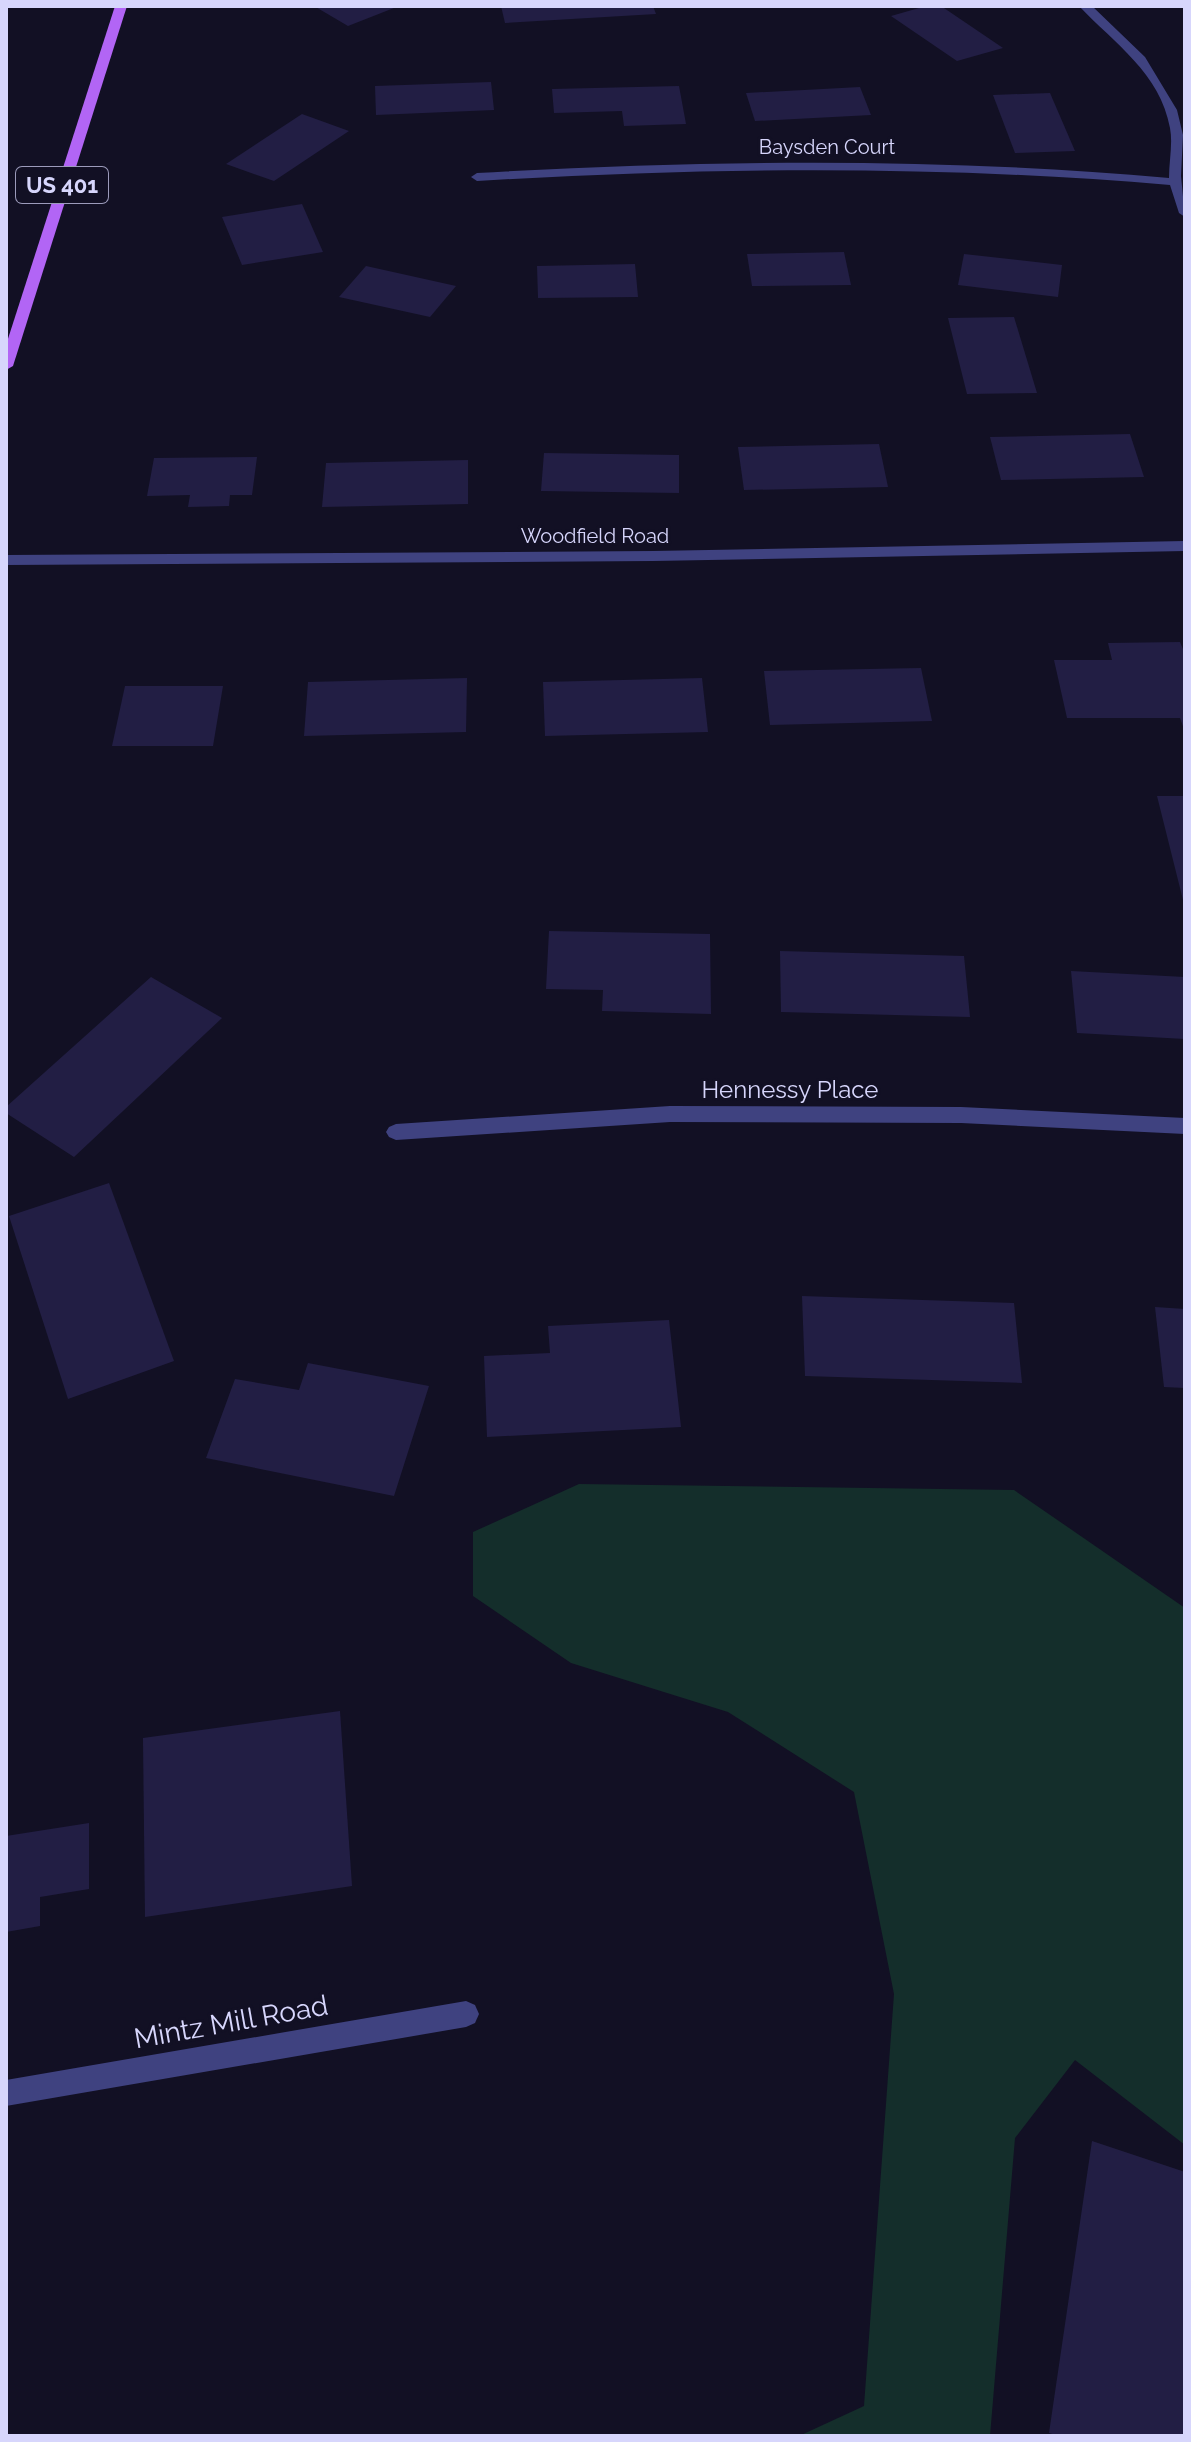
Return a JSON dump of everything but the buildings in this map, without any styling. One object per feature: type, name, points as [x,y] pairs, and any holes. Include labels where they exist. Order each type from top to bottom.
[{"type":"main road","name":"US 401","points":[[6,366],[121,6]]},
{"type":"street","points":[[1085,6],[1113,29],[1152,75],[1168,102],[1176,129],[1175,182],[1185,213]]},
{"type":"street","name":"Baysden Court","points":[[477,177],[605,169],[955,168],[1084,172],[1175,182]]},
{"type":"street","name":"Woodfield Road","points":[[6,560],[637,556],[1185,546]]},
{"type":"street","name":"Hennessy Place","points":[[396,1132],[670,1114],[961,1115],[1185,1126]]},
{"type":"street","name":"Mintz Mill Road","points":[[6,2093],[466,2014]]},
{"type":"green space","points":[[579,1484],[1014,1490],[1185,1608],[1185,2145],[1075,2060],[1015,2138],[990,2436],[799,2436],[864,2406],[894,1994],[854,1792],[728,1712],[571,1663],[473,1596],[473,1532]]}]
